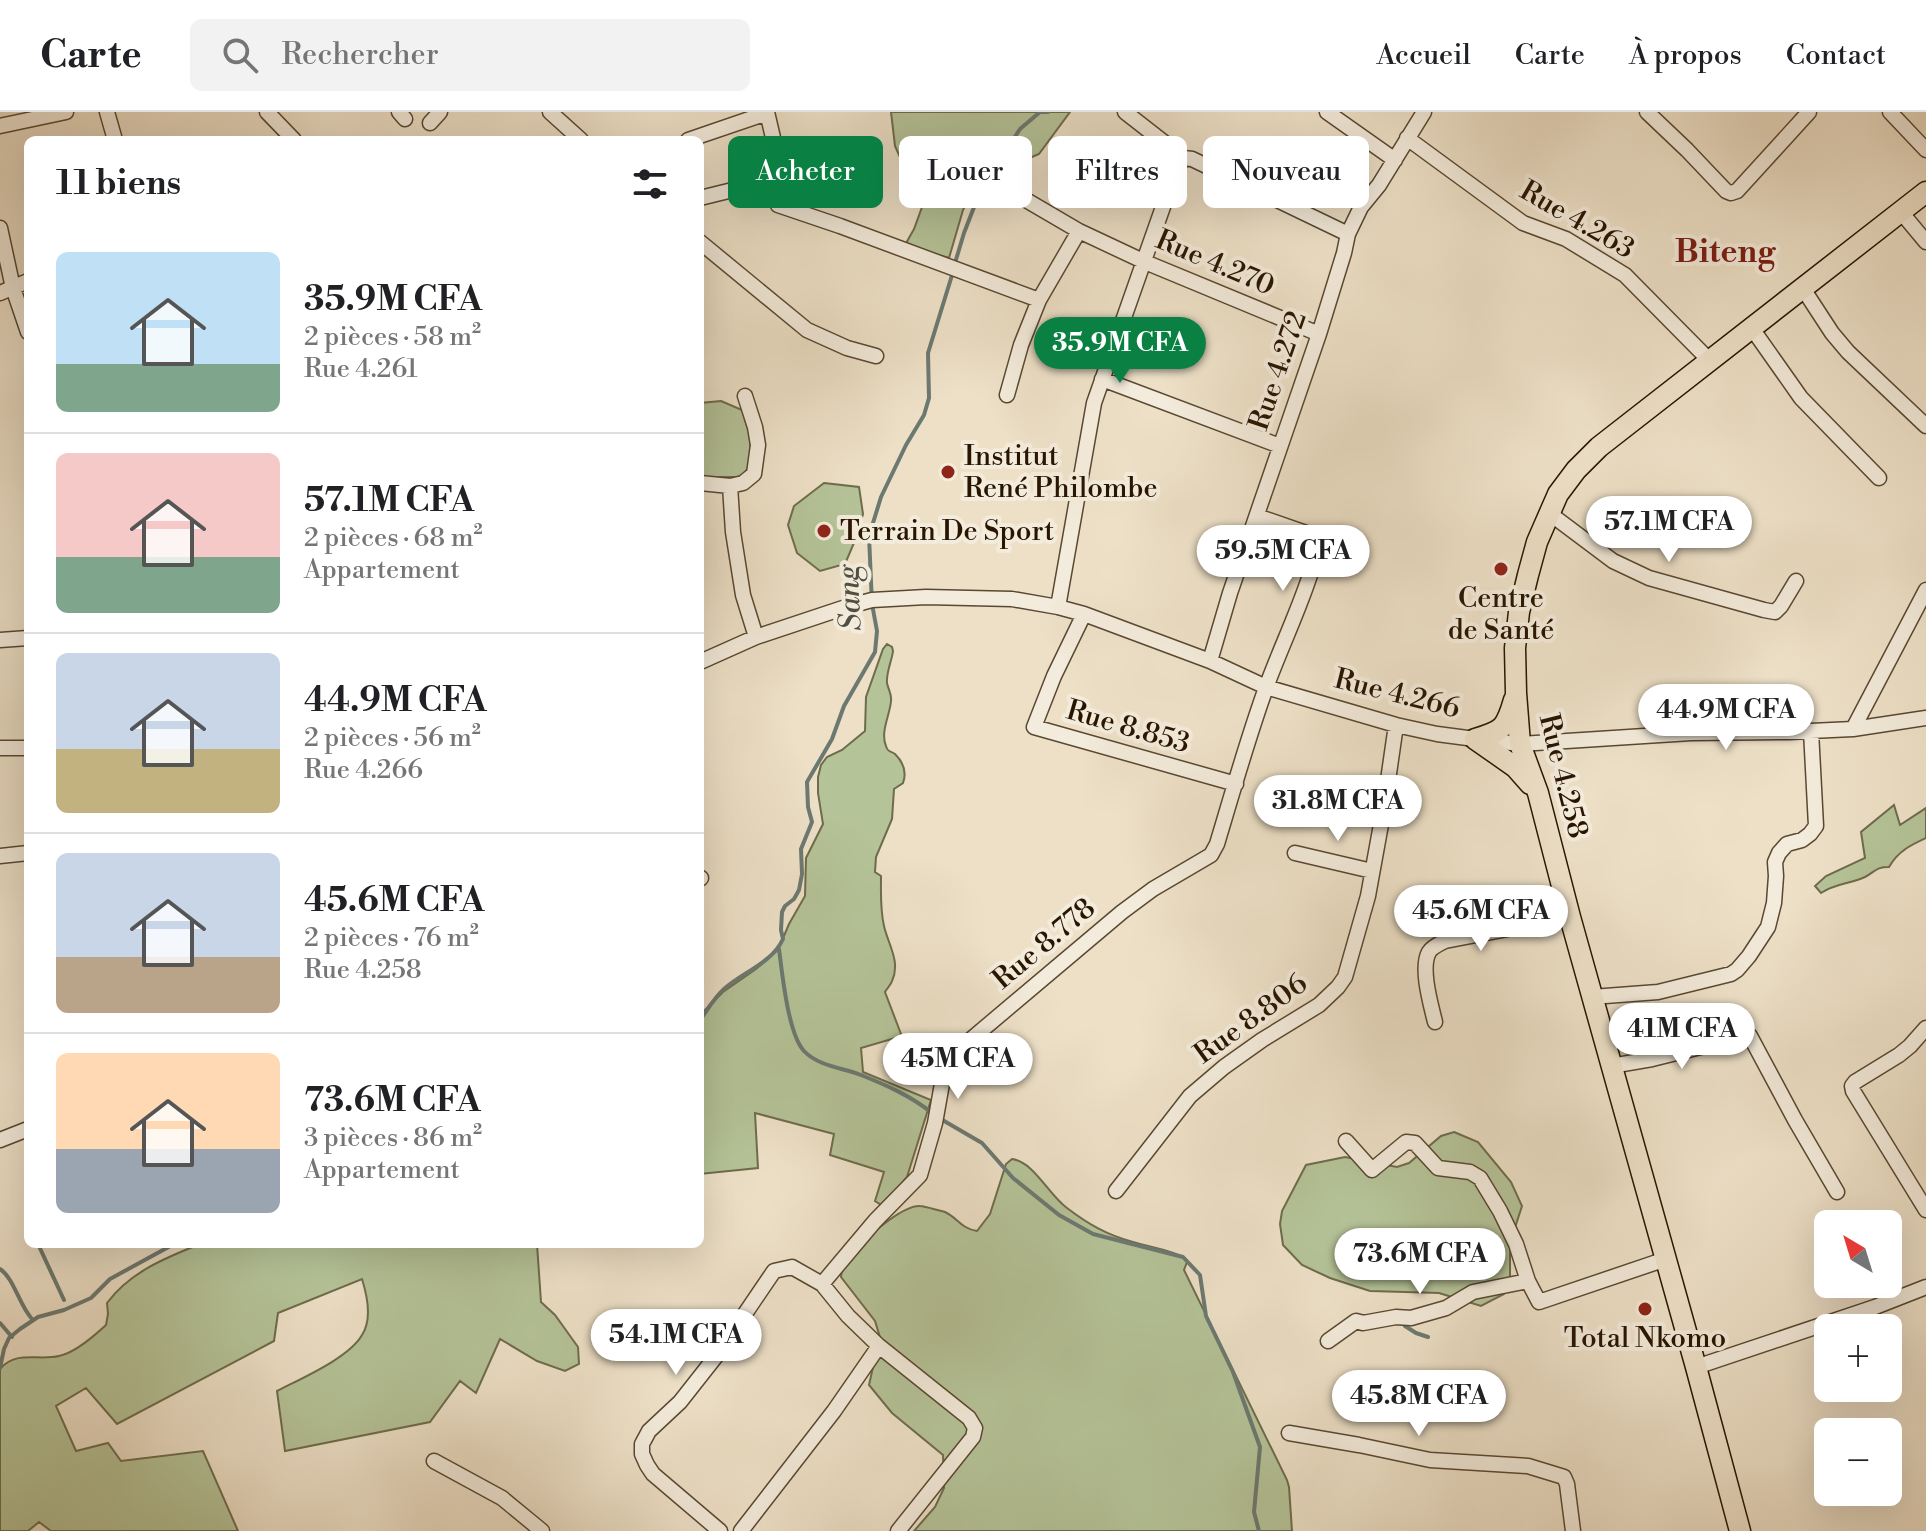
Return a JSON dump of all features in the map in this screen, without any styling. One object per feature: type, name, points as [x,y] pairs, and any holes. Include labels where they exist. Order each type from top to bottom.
[{"type":"highway","name":"Rue 4.258","points":[[1740,1531],[1538,793],[1520,744],[1515,648],[1519,612],[1537,542],[1558,494],[1576,470],[1599,447],[1926,192]]},
{"type":"highway","points":[[1475,739],[1504,727],[1516,693]]},
{"type":"highway","points":[[1475,739],[1515,767],[1538,793]]},
{"type":"street","points":[[0,126],[66,112]]},
{"type":"street","points":[[107,112],[114,136]]},
{"type":"street","points":[[267,112],[290,136]]},
{"type":"street","points":[[550,112],[577,136]]},
{"type":"street","points":[[1125,112],[1156,136]]},
{"type":"street","points":[[1327,112],[1395,160]]},
{"type":"street","name":"Rue 4.272","points":[[1210,661],[1230,593],[1319,334],[1348,234],[1361,207],[1379,185],[1424,112]]},
{"type":"street","points":[[1647,112],[1731,193],[1737,191],[1809,112]]},
{"type":"street","points":[[1890,112],[1926,150]]},
{"type":"street","points":[[700,136],[767,113],[773,136]]},
{"type":"street","name":"Rue 4.263","points":[[1407,138],[1523,223],[1566,239],[1625,275],[1709,360]]},
{"type":"street","points":[[1187,158],[1348,234]]},
{"type":"street","points":[[704,197],[728,191]]},
{"type":"street","name":"Rue 4.270","points":[[1032,203],[1079,231],[1145,262],[1319,334]]},
{"type":"street","points":[[787,208],[1039,300]]},
{"type":"street","points":[[1058,607],[1094,403],[1163,208]]},
{"type":"street","points":[[1901,212],[1926,242]]},
{"type":"street","points":[[0,228],[7,291],[24,324]]},
{"type":"street","points":[[1007,395],[1021,345],[1039,300],[1079,231]]},
{"type":"street","points":[[704,245],[807,330],[847,348],[876,356]]},
{"type":"street","points":[[1802,287],[1848,352],[1926,426]]},
{"type":"street","points":[[1751,327],[1801,398],[1879,478]]},
{"type":"street","points":[[1102,379],[1280,446]]},
{"type":"street","points":[[704,483],[730,486],[743,483],[754,474],[758,445],[745,396]]},
{"type":"street","points":[[730,486],[733,532],[743,595],[756,637]]},
{"type":"street","points":[[1549,513],[1613,561],[1649,578],[1709,596],[1775,612],[1796,581]]},
{"type":"street","name":"Rue 8.778","points":[[822,1284],[875,1221],[920,1175],[935,1123],[943,1078],[963,1046],[1122,912],[1153,889],[1211,855],[1266,687],[1313,567],[1317,545],[1312,535],[1257,516]]},
{"type":"street","points":[[1853,729],[1926,590]]},
{"type":"street","name":"Rue 4.266","points":[[704,660],[756,637],[872,600],[926,597],[1012,599],[1084,614],[1210,661],[1266,687],[1396,725],[1475,739],[1520,744],[1691,733],[1811,731],[1853,729],[1926,718]]},
{"type":"street","name":"Rue 8.853","points":[[1084,614],[1034,727],[1236,784]]},
{"type":"street","points":[[0,640],[24,638]]},
{"type":"street","name":"Rue 8.806","points":[[1116,1191],[1190,1096],[1262,1040],[1319,1005],[1345,977],[1368,896],[1396,725]]},
{"type":"street","points":[[1592,997],[1658,992],[1731,974],[1741,966],[1768,927],[1774,903],[1775,862],[1779,853],[1787,844],[1802,840],[1816,826],[1811,731]]},
{"type":"street","points":[[0,748],[24,748]]},
{"type":"street","points":[[0,856],[24,853]]},
{"type":"street","points":[[1295,853],[1372,871]]},
{"type":"street","points":[[1435,1022],[1426,961],[1434,947],[1445,941],[1570,917]]},
{"type":"street","points":[[1926,1028],[1910,1046],[1852,1086],[1926,1210]]},
{"type":"street","points":[[1611,1066],[1750,1036],[1837,1192]]},
{"type":"street","points":[[0,1140],[24,1131]]},
{"type":"street","points":[[1346,1141],[1372,1170],[1406,1142],[1415,1143],[1438,1168],[1470,1172],[1480,1178],[1516,1244],[1528,1281],[1539,1302],[1666,1259]]},
{"type":"street","points":[[720,1531],[653,1474],[642,1454],[642,1444],[649,1431],[680,1402],[717,1355],[774,1271],[792,1267],[822,1284],[848,1316],[879,1346],[969,1418],[975,1428],[973,1437],[898,1531]]},
{"type":"street","points":[[1328,1341],[1356,1321],[1411,1318],[1446,1308],[1473,1292],[1528,1281]]},
{"type":"street","points":[[1696,1367],[1926,1287]]},
{"type":"street","points":[[741,1531],[834,1411],[879,1346]]},
{"type":"street","points":[[1289,1433],[1430,1460],[1528,1466],[1556,1473],[1564,1477],[1567,1484],[1573,1531]]},
{"type":"street","points":[[434,1461],[502,1498],[542,1531]]},
{"type":"green space","points":[[891,112],[1070,112],[1052,136],[1048,136],[1048,142],[1039,154],[1032,157],[1032,136],[899,136],[899,155]]},
{"type":"green space","points":[[922,208],[964,208],[949,258],[905,245]]},
{"type":"green space","points":[[721,401],[742,410],[750,436],[751,464],[741,477],[704,477],[704,403]]},
{"type":"green space","name":"Terrain De Sport","points":[[824,483],[859,487],[863,514],[845,564],[820,571],[797,553],[788,525],[794,506]]},
{"type":"green space","points":[[887,644],[893,651],[887,679],[891,698],[884,741],[888,750],[901,761],[905,775],[903,783],[894,789],[892,819],[876,857],[875,872],[881,876],[883,920],[895,967],[885,992],[901,1034],[861,1048],[863,1072],[931,1100],[907,1177],[883,1206],[875,1201],[884,1172],[830,1155],[834,1134],[755,1113],[758,1168],[704,1174],[704,1011],[723,992],[778,950],[805,896],[806,858],[823,824],[818,793],[821,765],[827,757],[842,750],[865,731],[866,697]]},
{"type":"green space","points":[[1894,805],[1900,825],[1926,808],[1926,838],[1901,853],[1889,867],[1821,893],[1815,886],[1826,876],[1865,858],[1861,832]]},
{"type":"green space","points":[[1454,1132],[1478,1142],[1511,1182],[1522,1206],[1510,1243],[1510,1282],[1504,1294],[1481,1306],[1439,1293],[1370,1291],[1302,1265],[1283,1245],[1282,1211],[1306,1165],[1345,1157],[1397,1167],[1409,1163],[1441,1136]]},
{"type":"green space","points":[[1012,1159],[1027,1166],[1060,1202],[1090,1224],[1115,1236],[1186,1259],[1184,1270],[1287,1480],[1292,1531],[914,1531],[935,1507],[944,1488],[943,1455],[892,1413],[869,1385],[875,1358],[882,1344],[875,1321],[841,1277],[843,1261],[879,1228],[911,1207],[922,1206],[945,1212],[967,1228],[977,1231],[990,1214],[1006,1164]]},
{"type":"green space","points":[[191,1248],[537,1248],[541,1302],[555,1315],[578,1347],[579,1364],[565,1371],[537,1361],[500,1339],[476,1393],[460,1381],[430,1422],[285,1451],[277,1391],[323,1367],[356,1344],[365,1329],[368,1315],[362,1279],[278,1313],[274,1341],[117,1424],[86,1388],[56,1406],[76,1451],[108,1443],[121,1461],[203,1451],[238,1531],[51,1531],[39,1522],[28,1531],[0,1531],[0,1369],[20,1358],[59,1356],[78,1348],[106,1325],[107,1303],[116,1292],[137,1274]]},
{"type":"waterway","name":"Sang","points":[[955,263],[981,189],[1020,129],[1040,112],[1048,112]]},
{"type":"waterway","name":"Sang","points":[[704,1014],[720,992],[765,961],[783,939],[782,912],[799,890],[801,849],[812,822],[807,782],[832,739],[844,706],[875,652],[877,631],[872,604],[869,536],[881,497],[924,415],[929,398],[928,353],[953,272]]},
{"type":"waterway","points":[[779,949],[790,1017],[798,1043],[804,1051],[823,1063],[889,1087],[932,1113]]},
{"type":"waterway","points":[[939,1118],[982,1143],[1013,1178],[1059,1215],[1093,1234],[1183,1257],[1200,1275],[1206,1316],[1233,1372],[1260,1447],[1254,1512],[1259,1531]]},
{"type":"waterway","points":[[40,1248],[64,1300]]},
{"type":"waterway","name":"Sang","points":[[0,1368],[9,1338],[20,1329],[38,1317],[91,1298],[110,1279],[167,1248]]},
{"type":"waterway","points":[[0,1269],[32,1319]]},
{"type":"waterway","points":[[0,1323],[12,1337]]},
{"type":"waterway","points":[[1405,1326],[1428,1337]]},
{"type":"place","name":"Institut René Philombe","points":[[948,472]]},
{"type":"place","name":"Terrain De Sport","points":[[824,531]]},
{"type":"place","name":"Centre de Santé","points":[[1501,569]]},
{"type":"place","name":"Total Nkomo","points":[[1645,1309]]},
{"type":"district","name":"Biteng","points":[[1725,252]]}]
